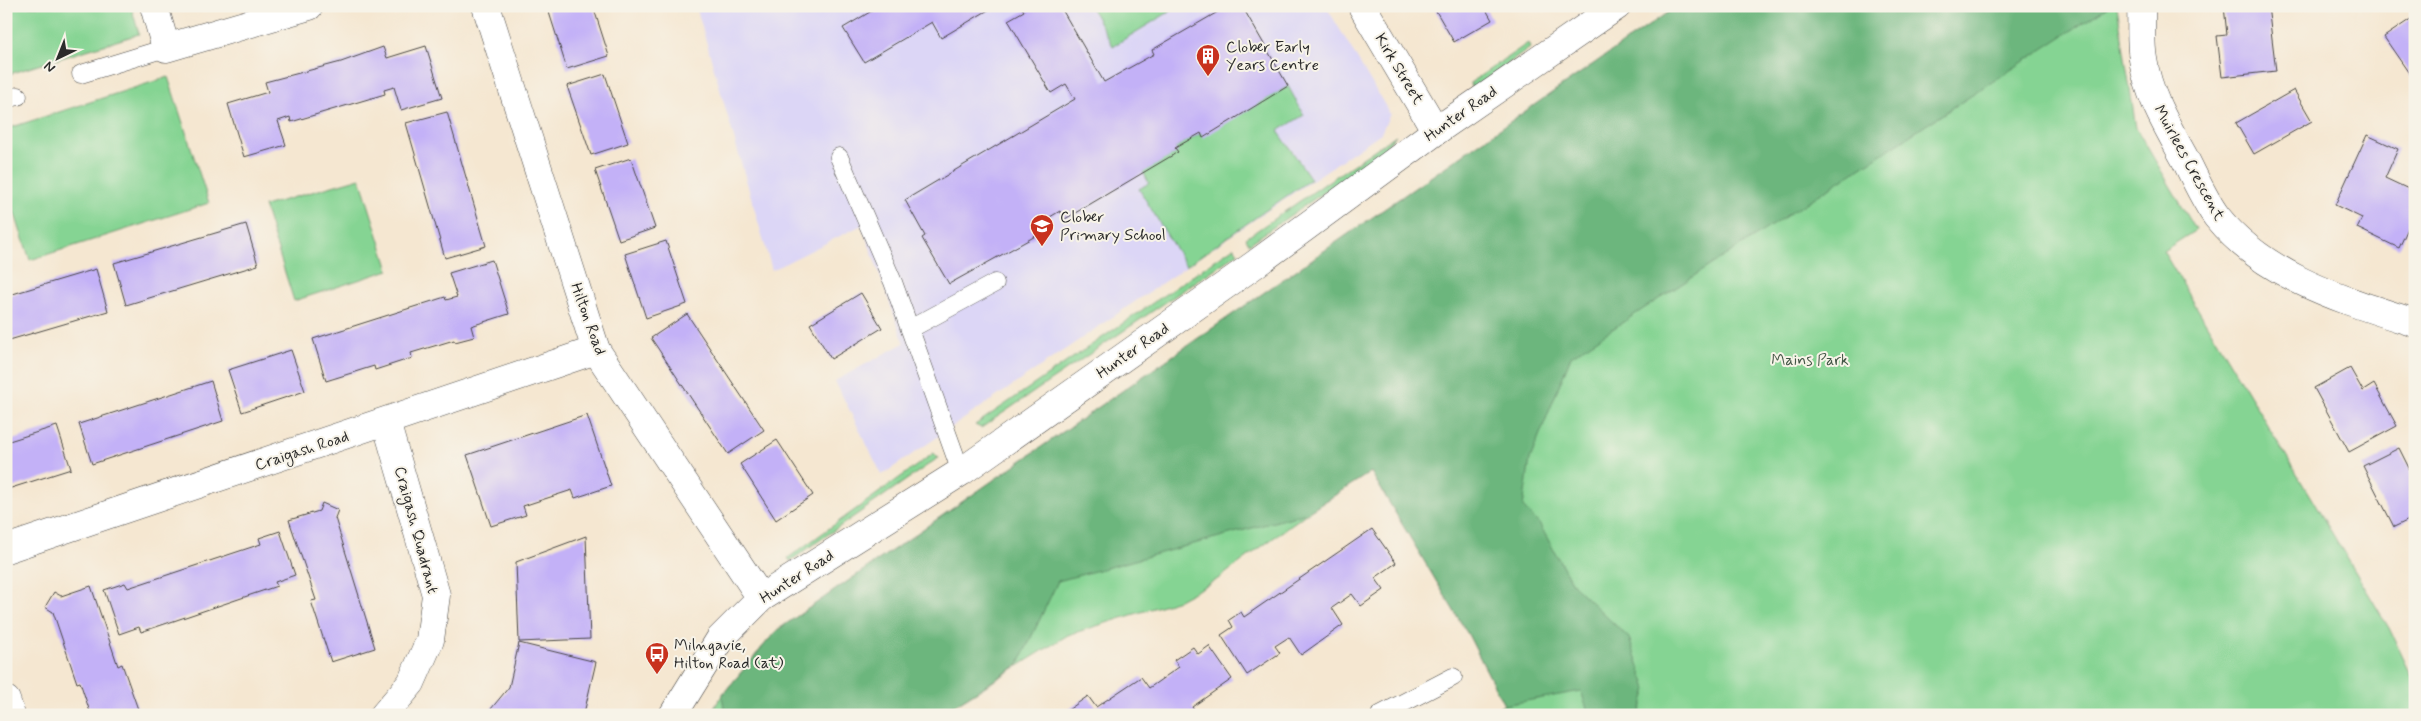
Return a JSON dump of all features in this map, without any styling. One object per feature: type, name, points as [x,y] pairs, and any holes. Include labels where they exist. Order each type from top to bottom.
[{"type":"street","points":[[154,6],[166,48],[309,6]]},
{"type":"street","name":"Hilton Road","points":[[486,6],[596,350],[761,598]]},
{"type":"street","name":"Kirk Street","points":[[1362,6],[1436,131]]},
{"type":"street","name":"Hunter Road","points":[[673,715],[720,639],[761,598],[961,472],[1254,265],[1436,131],[1616,6]]},
{"type":"street","name":"Muirlees Crescent","points":[[2141,6],[2143,59],[2157,107],[2216,215],[2238,241],[2267,262],[2302,282],[2343,300],[2415,324]]},
{"type":"street","name":"Craigash Road","points":[[6,549],[596,350]]},
{"type":"street","name":"Craigash Quadrant","points":[[384,715],[411,683],[430,640],[436,595],[386,422]]},
{"type":"street","points":[[6,700],[11,715]]},
{"type":"lane","points":[[81,74],[166,48]]},
{"type":"lane","points":[[839,157],[892,282],[961,472]]},
{"type":"lane","points":[[910,329],[995,283]]},
{"type":"lane","points":[[1380,715],[1453,677]]},
{"type":"shaded area","name":"Clober Primary School","points":[[696,6],[1326,6],[1390,114],[1381,133],[882,475],[835,381],[904,343],[862,225],[772,270]]},
{"type":"green space","points":[[6,6],[131,6],[139,34],[6,75]]},
{"type":"green space","points":[[1090,6],[1179,6],[1113,46]]},
{"type":"green space","name":"Mains Park","points":[[1677,6],[2117,6],[2136,128],[2196,230],[2163,251],[2389,628],[2415,683],[2415,715],[1498,715],[1495,709],[1504,705],[1469,636],[1371,472],[1307,513],[1218,579],[1179,600],[1068,635],[939,715],[710,715],[722,695],[776,631]]},
{"type":"green space","points":[[1677,6],[2109,6],[1571,356],[1530,459],[1523,507],[1540,525],[1573,585],[1629,638],[1647,689],[1639,715],[1589,715],[1581,691],[1504,705],[1469,636],[1371,472],[1307,513],[1058,581],[1018,665],[939,715],[725,715],[722,695],[776,631]]},
{"type":"green space","points":[[1528,43],[1530,48],[1477,86],[1472,87],[1470,83]]},
{"type":"green space","points":[[168,77],[209,203],[30,260],[6,187],[6,129]]},
{"type":"green space","points":[[1288,86],[1304,115],[1278,131],[1311,179],[1186,266],[1139,189],[1149,183],[1143,172],[1178,152],[1175,148],[1201,133],[1203,137]]},
{"type":"green space","points":[[1396,135],[1381,153],[1249,244],[1246,238]]},
{"type":"green space","points":[[360,178],[389,270],[294,301],[264,206]]},
{"type":"green space","points":[[1234,247],[1238,253],[981,428],[975,425]]},
{"type":"green space","points":[[934,453],[938,458],[790,561],[788,558]]},
{"type":"building","points":[[547,6],[593,6],[609,56],[567,69]]},
{"type":"building","points":[[880,6],[995,6],[941,38],[932,22],[864,62],[843,28]]},
{"type":"building","name":"Clober Primary School","points":[[1021,6],[1060,6],[1104,82],[1154,54],[1152,50],[1228,6],[1242,6],[1288,86],[1203,138],[1201,133],[1175,148],[1178,152],[1065,219],[1060,211],[1045,220],[1050,228],[949,284],[922,238],[925,236],[905,200],[1075,99],[1066,84],[1051,93],[1008,20],[1024,11]]},
{"type":"building","points":[[1433,6],[1484,6],[1492,20],[1454,42]]},
{"type":"building","points":[[2224,6],[2268,6],[2276,71],[2222,77],[2217,36],[2227,35]]},
{"type":"building","points":[[2415,16],[2415,82],[2384,37]]},
{"type":"building","points":[[426,46],[442,98],[401,110],[394,87],[384,90],[385,94],[291,122],[290,117],[278,121],[286,145],[244,157],[228,104],[268,92],[265,82],[341,62],[383,47],[387,58]]},
{"type":"building","points":[[605,74],[628,143],[591,155],[567,86]]},
{"type":"building","points":[[2294,90],[2312,121],[2254,154],[2236,123]]},
{"type":"building","points":[[447,112],[486,246],[445,258],[406,123]]},
{"type":"building","points":[[2367,135],[2398,149],[2385,178],[2415,192],[2415,213],[2399,248],[2357,228],[2362,218],[2335,205]]},
{"type":"building","points":[[631,158],[655,228],[619,240],[595,170]]},
{"type":"building","points":[[246,224],[258,265],[126,305],[114,263]]},
{"type":"building","points":[[666,241],[687,304],[646,318],[625,254]]},
{"type":"building","points":[[492,260],[509,314],[471,326],[474,337],[455,342],[454,340],[411,353],[412,358],[375,370],[374,366],[326,381],[313,339],[445,297],[446,300],[457,297],[449,273]]},
{"type":"building","points":[[96,269],[108,311],[6,341],[6,296]]},
{"type":"building","points":[[861,293],[882,328],[831,359],[810,324]]},
{"type":"building","points":[[687,314],[764,430],[728,454],[651,338]]},
{"type":"building","points":[[291,350],[305,391],[242,412],[228,370]]},
{"type":"building","points":[[2350,368],[2363,391],[2374,384],[2397,426],[2349,452],[2314,388]]},
{"type":"building","points":[[211,381],[223,421],[92,464],[79,424]]},
{"type":"building","points":[[587,415],[611,486],[575,498],[572,490],[523,506],[526,515],[491,526],[467,455]]},
{"type":"building","points":[[57,426],[71,469],[8,489],[6,442]]},
{"type":"building","points":[[777,440],[813,495],[776,520],[740,464]]},
{"type":"building","points":[[2399,448],[2415,480],[2415,517],[2394,527],[2363,466]]},
{"type":"building","points":[[322,503],[338,510],[335,518],[375,648],[331,662],[311,601],[316,600],[289,520],[319,511]]},
{"type":"building","points":[[1372,529],[1396,563],[1375,578],[1384,590],[1361,606],[1352,594],[1332,608],[1343,625],[1301,655],[1289,637],[1275,646],[1280,653],[1247,675],[1221,635],[1233,627],[1229,620],[1241,612],[1244,617]]},
{"type":"building","points":[[280,531],[295,575],[275,582],[277,586],[141,632],[139,627],[119,634],[104,590],[125,583],[128,588],[261,544],[259,538]]},
{"type":"building","points":[[586,536],[590,639],[519,642],[516,562]]},
{"type":"building","points":[[91,586],[118,666],[122,664],[140,715],[91,715],[80,682],[77,683],[53,612],[45,607],[54,592],[61,596]]},
{"type":"building","points":[[519,643],[596,662],[585,709],[580,715],[486,715],[509,687]]},
{"type":"building","points":[[1209,646],[1232,679],[1192,707],[1197,715],[1061,715],[1088,696],[1096,707],[1141,677],[1149,688],[1179,667],[1174,660],[1193,647],[1198,654]]},
{"type":"place","name":"Clober Early Years Centre","points":[[1208,77]]},
{"type":"place","name":"Clober Primary School","points":[[1042,247]]},
{"type":"place","name":"Milngavie, Hilton Road (at)","points":[[657,675]]}]
